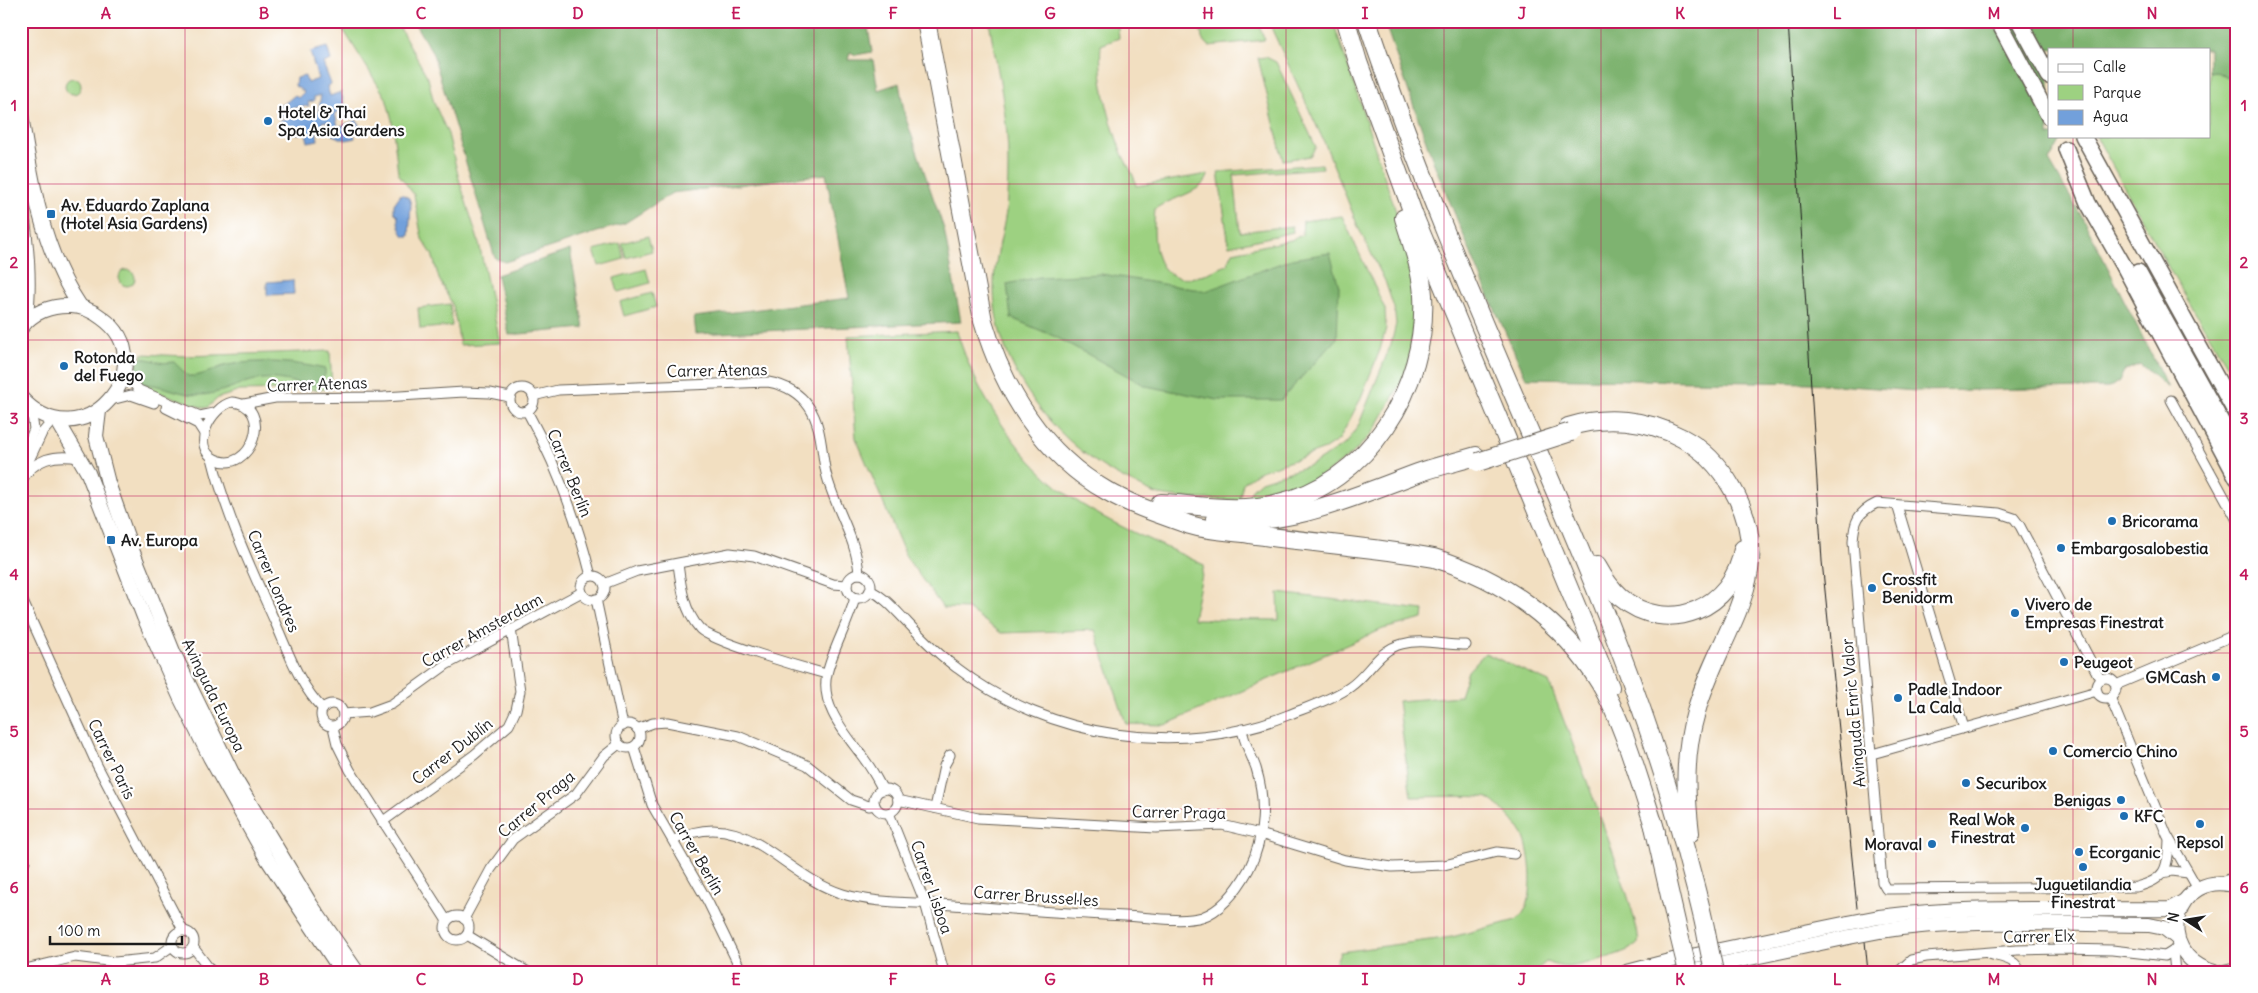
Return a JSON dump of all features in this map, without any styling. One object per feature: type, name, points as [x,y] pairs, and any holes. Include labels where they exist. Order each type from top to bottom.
[{"type":"highway","points":[[926,21],[979,307],[990,344],[1009,389],[1040,433],[1084,476],[1106,491],[1136,505],[1191,525],[1209,529],[1434,558],[1466,568],[1512,592],[1553,626],[1579,655],[1600,684],[1618,723],[1656,832]]},
{"type":"highway","points":[[936,21],[984,299],[996,342],[1027,403],[1066,448],[1086,466],[1108,480],[1142,497],[1180,512],[1219,520],[1276,518],[1322,507],[1419,473],[1477,459]]},
{"type":"highway","points":[[1161,503],[1214,508],[1247,508],[1284,502],[1313,490],[1348,467],[1380,436],[1400,405],[1411,380],[1422,331],[1422,281],[1418,260],[1339,21]]},
{"type":"highway","points":[[1346,21],[1358,62],[1414,216],[1605,672],[1656,832],[1688,972]]},
{"type":"highway","points":[[1367,21],[1392,95],[1441,225],[1606,611],[1643,710],[1676,813],[1702,914],[1714,972]]},
{"type":"highway","points":[[1998,21],[2048,116]]},
{"type":"highway","points":[[2019,21],[2048,74]]},
{"type":"highway","points":[[2084,138],[2237,414]]},
{"type":"highway","points":[[2063,143],[2150,293],[2237,450]]},
{"type":"highway","points":[[2063,143],[2088,203],[2125,268],[2237,478]]},
{"type":"highway","points":[[1177,519],[1247,525],[1287,521],[1331,510],[1587,423],[1620,420],[1647,424],[1672,433],[1697,447],[1715,465],[1737,497],[1744,514],[1751,556],[1746,589],[1699,702],[1687,758],[1687,810],[1699,874],[1702,914]]},
{"type":"highway","points":[[1569,430],[1606,426],[1639,428],[1669,437],[1696,454],[1720,479],[1737,508],[1744,538],[1741,560],[1732,581],[1711,603],[1691,612],[1657,614],[1636,608],[1615,592],[1602,574],[1590,550],[1569,523]]},
{"type":"main road","points":[[21,115],[31,180],[48,239],[65,284],[80,306]]},
{"type":"main road","points":[[21,204],[26,241],[28,301],[23,325]]},
{"type":"main road","points":[[21,398],[31,408],[56,420],[70,421],[85,418],[111,400],[119,386],[124,367],[122,346],[114,328],[93,311],[80,306],[60,305],[40,311],[23,325]]},
{"type":"main road","name":"Avinguda Europa","points":[[99,410],[96,436],[108,483],[130,545],[174,654],[240,786],[311,905],[357,972]]},
{"type":"main road","name":"Avinguda Europa","points":[[56,420],[95,488],[155,641],[210,757],[266,857],[342,972]]},
{"type":"main road","points":[[1626,972],[1677,959],[1880,924],[1926,912],[2170,909],[2184,902],[2198,889],[2212,884],[2233,883]]},
{"type":"main road","points":[[2176,945],[2178,915],[2184,902]]},
{"type":"main road","points":[[1880,924],[1917,926],[1984,924],[2149,925],[2164,928],[2191,962],[2204,971]]},
{"type":"main road","points":[[1684,972],[1848,930]]},
{"type":"main road","points":[[2224,972],[2237,969]]},
{"type":"street","points":[[124,367],[128,377],[139,390],[200,416],[214,413]]},
{"type":"street","name":"Carrer Atenas","points":[[533,396],[558,390],[768,382],[781,385],[793,391],[801,397],[814,415],[827,475],[857,559],[859,574]]},
{"type":"street","points":[[523,388],[533,396],[534,403],[528,410],[522,412],[515,410],[510,404],[510,397],[516,390],[523,388]]},
{"type":"street","name":"Carrer Atenas","points":[[244,404],[275,398],[384,397],[464,392],[490,393],[510,397]]},
{"type":"street","points":[[111,400],[131,395],[149,400],[198,424],[205,436]]},
{"type":"street","points":[[2171,400],[2237,520]]},
{"type":"street","points":[[226,404],[244,404],[253,413],[255,425],[253,438],[246,452],[232,462],[212,458],[205,447],[207,424],[214,413],[226,404]]},
{"type":"street","points":[[21,461],[34,429],[31,408]]},
{"type":"street","name":"Carrer Berlín","points":[[528,410],[562,490],[591,576]]},
{"type":"street","points":[[21,480],[42,433],[56,420]]},
{"type":"street","points":[[21,480],[38,461],[63,456],[79,458]]},
{"type":"street","name":"Carrer Londres","points":[[212,458],[228,510],[270,611],[303,682],[323,709]]},
{"type":"street","name":"Avinguda Enric Valor","points":[[2100,679],[2020,526],[2014,518],[2006,514],[1877,503],[1866,508],[1854,524],[1853,542],[1882,882],[1886,889],[2136,887],[2151,884],[2163,873]]},
{"type":"street","points":[[1897,505],[1964,728]]},
{"type":"street","points":[[604,584],[628,574],[730,553],[768,560],[833,584],[847,585]]},
{"type":"street","points":[[678,564],[687,607],[693,620],[708,635],[826,674]]},
{"type":"street","points":[[859,574],[868,579],[870,590],[863,598],[855,598],[849,593],[847,585],[851,578],[859,574]]},
{"type":"street","points":[[591,576],[600,578],[604,584],[604,592],[596,599],[588,598],[582,592],[583,582],[591,576]]},
{"type":"street","points":[[870,590],[888,600],[916,631],[959,670],[995,693],[1041,714],[1108,734],[1134,737],[1187,737],[1242,728],[1287,715],[1346,689],[1355,683],[1378,658],[1395,646],[1429,641],[1466,645]]},
{"type":"street","name":"Carrer Amsterdam","points":[[343,714],[370,712],[392,704],[432,673],[582,592]]},
{"type":"street","name":"Carrer París","points":[[21,597],[97,765],[182,930]]},
{"type":"street","points":[[855,598],[826,674],[826,689],[835,717],[883,790]]},
{"type":"street","points":[[596,599],[623,726]]},
{"type":"street","name":"Carrer Dublín","points":[[382,822],[474,755],[508,725],[516,710],[520,691],[511,629]]},
{"type":"street","points":[[2116,685],[2237,634]]},
{"type":"street","points":[[2108,677],[2116,685],[2116,692],[2110,697],[2104,698],[2097,691],[2096,686],[2100,679],[2108,677]]},
{"type":"street","points":[[1872,754],[2097,691]]},
{"type":"street","points":[[2110,697],[2169,840],[2198,889]]},
{"type":"street","points":[[333,727],[340,724],[343,714],[340,707],[334,704],[323,709],[320,715],[323,722],[333,727],[343,757],[382,822],[447,921]]},
{"type":"street","points":[[637,729],[653,723],[667,722],[738,736],[807,765],[851,800],[869,806],[875,805]]},
{"type":"street","points":[[632,725],[637,729],[640,738],[634,747],[626,748],[619,744],[616,733],[623,726],[632,725]]},
{"type":"street","name":"Carrer Brussel·les","points":[[674,840],[699,830],[722,830],[759,844],[813,880],[841,894],[863,898],[1073,914],[1200,918],[1219,907],[1240,884],[1252,860],[1260,834],[1262,791],[1255,766],[1244,742],[1242,728]]},
{"type":"street","name":"Carrer Praga","points":[[464,918],[491,869],[513,839],[576,794],[604,756],[619,744]]},
{"type":"street","name":"Carrer Berlín","points":[[634,747],[649,797],[708,902],[742,972]]},
{"type":"street","points":[[935,808],[944,766],[950,755]]},
{"type":"street","points":[[883,790],[893,791],[898,800],[896,809],[889,813],[881,812],[875,805],[876,795],[883,790]]},
{"type":"street","name":"Carrer Praga","points":[[898,800],[978,818],[1156,828],[1222,825],[1260,834],[1345,860],[1392,867],[1444,865],[1497,852],[1514,854]]},
{"type":"street","name":"Carrer Lisboa","points":[[889,813],[925,903],[944,972]]},
{"type":"street","points":[[2163,873],[2168,859],[2169,840]]},
{"type":"street","points":[[2163,873],[2172,871],[2188,873]]},
{"type":"street","points":[[453,917],[464,918],[468,926],[467,935],[458,940],[450,939],[444,929],[447,921],[453,917]]},
{"type":"street","points":[[21,970],[75,957],[115,967],[155,958],[172,946],[173,935],[182,930],[192,936],[193,947],[212,972]]},
{"type":"street","points":[[467,935],[528,972]]},
{"type":"street","points":[[2175,972],[2176,945]]},
{"type":"street","name":"Carrer Elx","points":[[1898,970],[1911,960],[1926,957],[1984,952],[2063,949],[2112,950],[2165,956],[2176,945]]},
{"type":"street","points":[[172,946],[180,953],[188,952],[193,947]]},
{"type":"street","points":[[1984,952],[2012,960],[2018,965],[2020,972]]},
{"type":"street","points":[[111,972],[115,967]]},
{"type":"green space","points":[[338,21],[396,21],[428,78],[434,103],[448,134],[459,179],[479,243],[500,343],[460,345],[453,306],[439,279],[432,254],[422,239],[414,195],[398,173],[392,120],[386,98]]},
{"type":"green space","points":[[413,21],[867,21],[872,52],[856,55],[850,52],[848,60],[873,60],[878,90],[899,83],[905,116],[944,229],[961,322],[696,334],[694,317],[849,298],[826,174],[672,193],[625,223],[505,262],[495,258],[433,54]]},
{"type":"green space","points":[[989,21],[1117,21],[1119,38],[1101,45],[1101,71],[1105,99],[1112,126],[1136,186],[1208,174],[1201,186],[1155,209],[1154,230],[1157,253],[1160,263],[1166,271],[1175,276],[1191,278],[1202,275],[1227,265],[1233,252],[1291,240],[1302,235],[1303,221],[1342,216],[1385,309],[1386,328],[1380,350],[1360,400],[1339,440],[1325,449],[1258,472],[1243,483],[1239,500],[1170,497],[1150,491],[1106,469],[1081,451],[1037,405],[1019,378],[1006,350],[997,320],[994,280],[1006,212],[1008,149],[1002,94]]},
{"type":"green space","points":[[1199,21],[1257,21],[1265,40],[1209,46],[1202,38]]},
{"type":"green space","points":[[1268,21],[1333,21],[1407,245],[1417,307],[1407,372],[1374,431],[1352,454],[1326,473],[1298,488],[1271,498],[1247,502],[1252,489],[1261,481],[1311,465],[1347,443],[1359,424],[1391,344],[1396,324],[1394,308],[1385,281],[1359,229],[1325,144]]},
{"type":"green space","points":[[1384,21],[2237,21],[2237,83],[2215,71],[2210,72],[2210,48],[2048,48],[2048,138],[2062,138],[2049,161],[2086,224],[2168,388],[2140,364],[2124,371],[2119,381],[2109,388],[1916,391],[1810,383],[1526,378],[1484,285],[1433,161]]},
{"type":"green space","points":[[1266,57],[1276,62],[1316,147],[1310,156],[1283,160],[1258,58]]},
{"type":"green space","points":[[2215,71],[2237,83],[2237,381],[2176,281],[2097,138],[2210,138],[2210,72]]},
{"type":"green space","points":[[73,78],[81,86],[73,94],[65,86]]},
{"type":"green space","points":[[1322,164],[1323,168],[1234,175],[1240,232],[1292,226],[1293,232],[1229,246],[1218,172]]},
{"type":"green space","points":[[648,236],[652,251],[626,258],[622,243]]},
{"type":"green space","points":[[620,243],[624,259],[599,266],[594,250]]},
{"type":"green space","points":[[570,250],[584,328],[509,335],[497,275]]},
{"type":"green space","points":[[1330,253],[1339,287],[1337,338],[1281,400],[1218,400],[1146,386],[1056,337],[1011,318],[1007,284],[1040,277],[1101,274],[1206,291],[1292,259]]},
{"type":"green space","points":[[646,269],[650,283],[618,292],[614,278]]},
{"type":"green space","points":[[127,270],[133,272],[135,278],[133,284],[127,286],[121,284],[119,278],[121,272]]},
{"type":"green space","points":[[652,293],[656,307],[624,316],[620,302]]},
{"type":"green space","points":[[450,304],[452,326],[420,329],[418,308]]},
{"type":"green space","points":[[957,331],[965,355],[989,404],[1004,428],[1040,471],[1060,489],[1096,513],[1204,565],[1193,619],[1279,620],[1278,593],[1424,610],[1423,619],[1383,629],[1165,725],[1126,724],[1095,630],[1001,633],[968,609],[943,608],[906,557],[856,438],[848,336]]},
{"type":"green space","points":[[330,351],[332,389],[240,391],[218,398],[208,407],[204,408],[138,385],[142,354],[187,356]]},
{"type":"green space","points":[[138,358],[163,363],[174,362],[188,376],[199,375],[228,365],[264,362],[289,363],[325,369],[325,375],[316,385],[263,379],[246,382],[214,393],[197,395],[154,385],[140,384],[135,375]]},
{"type":"green space","points":[[1485,653],[1549,682],[1616,861],[1637,928],[1638,943],[1634,947],[1617,954],[1574,966],[1568,967],[1546,962],[1534,972],[1332,972],[1340,952],[1452,937],[1516,920],[1523,914],[1530,894],[1531,869],[1524,837],[1508,816],[1488,798],[1483,797],[1411,797],[1398,701],[1460,696],[1468,671]]},
{"type":"water","points":[[327,47],[331,60],[323,63],[331,84],[327,86],[330,96],[341,92],[346,111],[335,113],[338,127],[357,120],[361,131],[354,133],[355,138],[346,140],[332,135],[328,121],[322,122],[322,126],[316,128],[318,140],[308,142],[306,133],[296,134],[294,126],[282,131],[280,120],[318,112],[321,95],[314,97],[314,101],[308,102],[309,106],[289,108],[287,116],[279,117],[276,106],[284,104],[295,95],[298,98],[304,92],[295,86],[296,78],[305,76],[307,83],[318,79],[310,52]]},
{"type":"water","points":[[401,194],[409,198],[411,204],[409,236],[404,236],[398,224],[398,216],[394,212],[394,204]]},
{"type":"water","points":[[293,280],[294,294],[267,295],[267,282]]},
{"type":"tram line","points":[[1788,21],[1822,561],[1857,908]]},
{"type":"tram line","points":[[1865,941],[1868,972]]},
{"type":"place","name":"Hotel & Thai Spa Asia Gardens","points":[[268,121]]},
{"type":"place","name":"Av. Eduardo Zaplana (Hotel Asia Gardens)","points":[[51,214]]},
{"type":"place","name":"Rotonda del Fuego","points":[[64,366]]},
{"type":"place","name":"Bricorama","points":[[2112,521]]},
{"type":"place","name":"Av. Europa","points":[[111,540]]},
{"type":"place","name":"Embargosalobestia","points":[[2061,548]]},
{"type":"place","name":"Crossfit Benidorm","points":[[1872,588]]},
{"type":"place","name":"Vivero de Empresas Finestrat","points":[[2015,613]]},
{"type":"place","name":"Peugeot","points":[[2064,662]]},
{"type":"place","name":"GMCash","points":[[2216,677]]},
{"type":"place","name":"Padle Indoor La Cala","points":[[1898,698]]},
{"type":"place","name":"Comercio Chino","points":[[2053,751]]},
{"type":"place","name":"Securibox","points":[[1966,783]]},
{"type":"place","name":"Benigas","points":[[2121,800]]},
{"type":"place","name":"KFC","points":[[2124,816]]},
{"type":"place","name":"Repsol","points":[[2200,824]]},
{"type":"place","name":"Real Wok Finestrat","points":[[2025,828]]},
{"type":"place","name":"Moraval","points":[[1932,844]]},
{"type":"place","name":"Ecorganic","points":[[2079,852]]},
{"type":"place","name":"Juguetilandia Finestrat","points":[[2083,867]]}]
